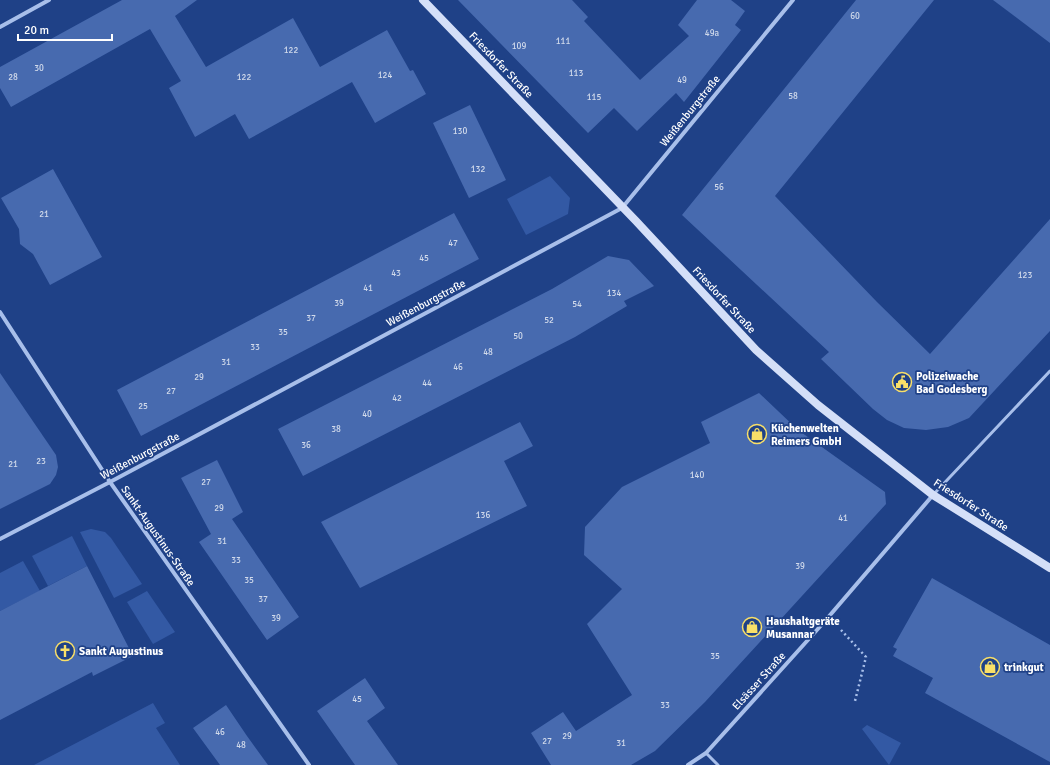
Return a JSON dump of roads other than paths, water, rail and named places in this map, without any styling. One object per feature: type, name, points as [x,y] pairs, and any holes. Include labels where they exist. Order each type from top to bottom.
[{"type":"street","points":[[0,27],[49,0]]},
{"type":"street","name":"Friesdorfer Straße","points":[[422,0],[756,350],[818,405],[933,495],[1050,568]]},
{"type":"street","name":"Weißenburgstraße","points":[[0,539],[110,482],[622,208],[793,0]]},
{"type":"street","name":"Sankt-Augustinus-Straße","points":[[0,312],[110,482],[309,765]]},
{"type":"street","name":"Elsässer Straße","points":[[688,765],[706,753],[933,495]]},
{"type":"lane","points":[[933,495],[1050,371]]},
{"type":"lane","points":[[706,753],[718,765]]},
{"type":"place","name":"Polizeiwache Bad Godesberg","points":[[902,382]]},
{"type":"place","name":"Küchenwelten Reimers GmbH","points":[[757,434]]},
{"type":"place","name":"Haushaltgeräte Musannar","points":[[752,627]]},
{"type":"place","name":"Sankt Augustinus","points":[[65,651]]},
{"type":"place","name":"trinkgut","points":[[990,667]]}]
